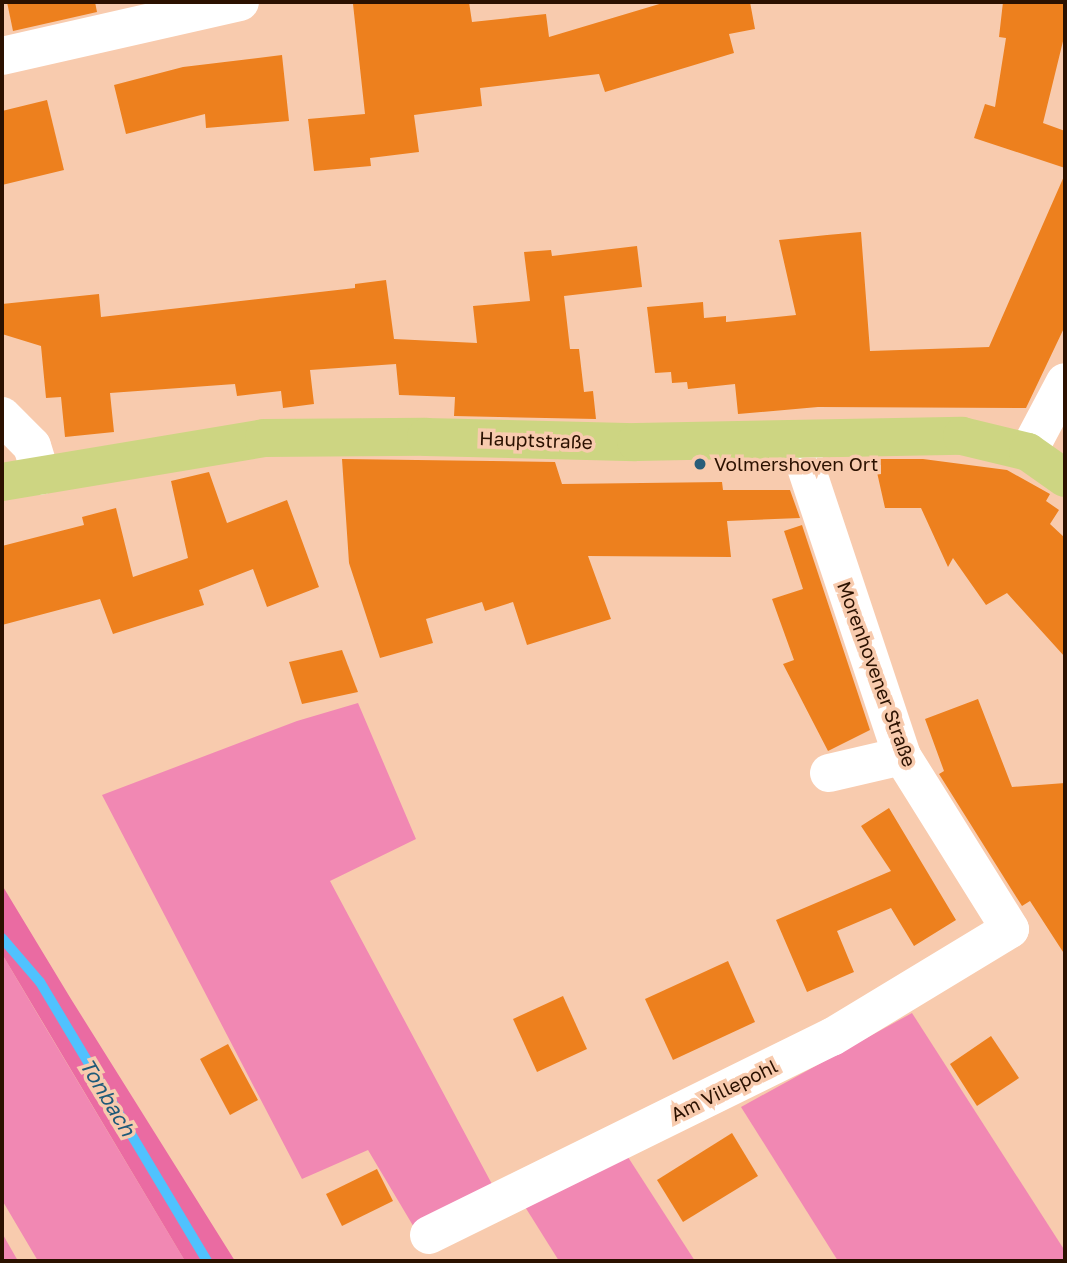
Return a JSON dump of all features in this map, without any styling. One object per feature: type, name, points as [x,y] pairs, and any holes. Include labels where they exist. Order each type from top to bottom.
[{"type":"main road","name":"Hauptstraße","points":[[2,482],[264,438],[797,440],[962,436],[1028,452],[1065,478]]},
{"type":"street","points":[[2,56],[240,2]]},
{"type":"street","points":[[1028,452],[1065,383]]},
{"type":"street","points":[[2,416],[32,446],[41,476]]},
{"type":"street","name":"Morenhovener Straße","points":[[797,440],[902,756],[1010,929]]},
{"type":"street","points":[[829,773],[902,756]]},
{"type":"street","name":"Am Villepohl","points":[[429,1235],[832,1037],[1010,929]]},
{"type":"shaded area","points":[[358,703],[416,839],[330,881],[493,1186],[415,1229],[368,1150],[302,1179],[102,795],[297,721]]},
{"type":"shaded area","points":[[2,885],[235,1261],[185,1261],[2,954]]},
{"type":"shaded area","points":[[2,954],[185,1261],[38,1261],[2,1200]]},
{"type":"shaded area","points":[[912,1013],[1065,1251],[1065,1261],[838,1261],[741,1107]]},
{"type":"shaded area","points":[[626,1154],[695,1261],[559,1261],[522,1202]]},
{"type":"shaded area","points":[[2,1233],[18,1261],[2,1261]]},
{"type":"building","points":[[7,2],[95,2],[97,12],[13,31]]},
{"type":"building","points":[[469,2],[472,22],[546,14],[549,37],[666,2],[750,2],[755,29],[729,34],[734,53],[605,92],[599,74],[480,88],[482,106],[414,115],[419,152],[370,158],[371,166],[314,171],[308,119],[365,114],[353,4]]},
{"type":"building","points":[[1003,2],[1065,2],[1065,33],[1043,123],[1065,131],[1065,168],[974,138],[985,104],[995,107],[1006,38],[999,37]]},
{"type":"building","points":[[282,55],[289,121],[206,128],[205,114],[126,134],[114,85],[183,67]]},
{"type":"building","points":[[47,100],[64,170],[2,185],[2,111]]},
{"type":"building","points":[[1065,174],[1065,326],[1026,408],[818,407],[738,414],[735,384],[688,389],[687,382],[672,383],[671,372],[655,373],[647,307],[703,302],[704,318],[726,316],[726,322],[796,315],[779,240],[861,232],[870,351],[989,347]]},
{"type":"building","points":[[637,246],[642,287],[564,296],[570,349],[579,349],[584,392],[593,391],[596,419],[454,416],[455,397],[399,395],[396,364],[310,370],[314,404],[283,408],[281,391],[237,396],[235,384],[110,393],[114,432],[65,437],[61,397],[46,398],[41,346],[2,334],[2,304],[99,294],[101,317],[355,288],[355,284],[386,280],[394,339],[477,343],[473,306],[530,301],[524,252],[551,250],[552,256]]},
{"type":"building","points":[[342,459],[555,462],[562,484],[722,482],[723,490],[790,490],[800,518],[727,521],[731,557],[588,556],[611,619],[527,645],[513,602],[485,611],[482,602],[426,619],[433,643],[380,658],[349,563]]},
{"type":"building","points":[[874,459],[923,459],[1007,470],[1050,494],[1046,501],[1059,510],[1050,524],[1065,538],[1065,657],[1007,593],[986,605],[953,558],[948,567],[921,508],[885,508]]},
{"type":"building","points":[[209,472],[227,523],[287,500],[319,587],[267,607],[253,569],[199,590],[204,605],[113,634],[100,599],[2,625],[2,546],[84,525],[82,517],[116,508],[133,577],[188,558],[171,481]]},
{"type":"building","points":[[802,525],[870,730],[828,751],[783,664],[794,660],[772,599],[803,589],[784,531]]},
{"type":"building","points":[[342,650],[358,692],[302,704],[289,662]]},
{"type":"building","points":[[978,699],[1012,787],[1065,783],[1065,955],[1030,901],[1022,906],[939,774],[944,771],[925,719]]},
{"type":"building","points":[[889,808],[956,920],[914,946],[891,908],[837,931],[854,972],[807,992],[776,920],[891,871],[861,826]]},
{"type":"building","points":[[728,961],[755,1022],[673,1060],[645,999]]},
{"type":"building","points":[[563,996],[587,1049],[537,1072],[513,1019]]},
{"type":"building","points":[[991,1036],[1019,1078],[977,1106],[950,1064]]},
{"type":"building","points":[[228,1044],[258,1100],[230,1115],[200,1059]]},
{"type":"building","points":[[732,1133],[758,1176],[683,1222],[657,1180]]},
{"type":"building","points":[[377,1169],[393,1201],[342,1226],[326,1194]]},
{"type":"waterway","name":"Tonbach","points":[[2,938],[40,982],[207,1261]]},
{"type":"place","name":"Volmershoven Ort","points":[[700,464]]}]
